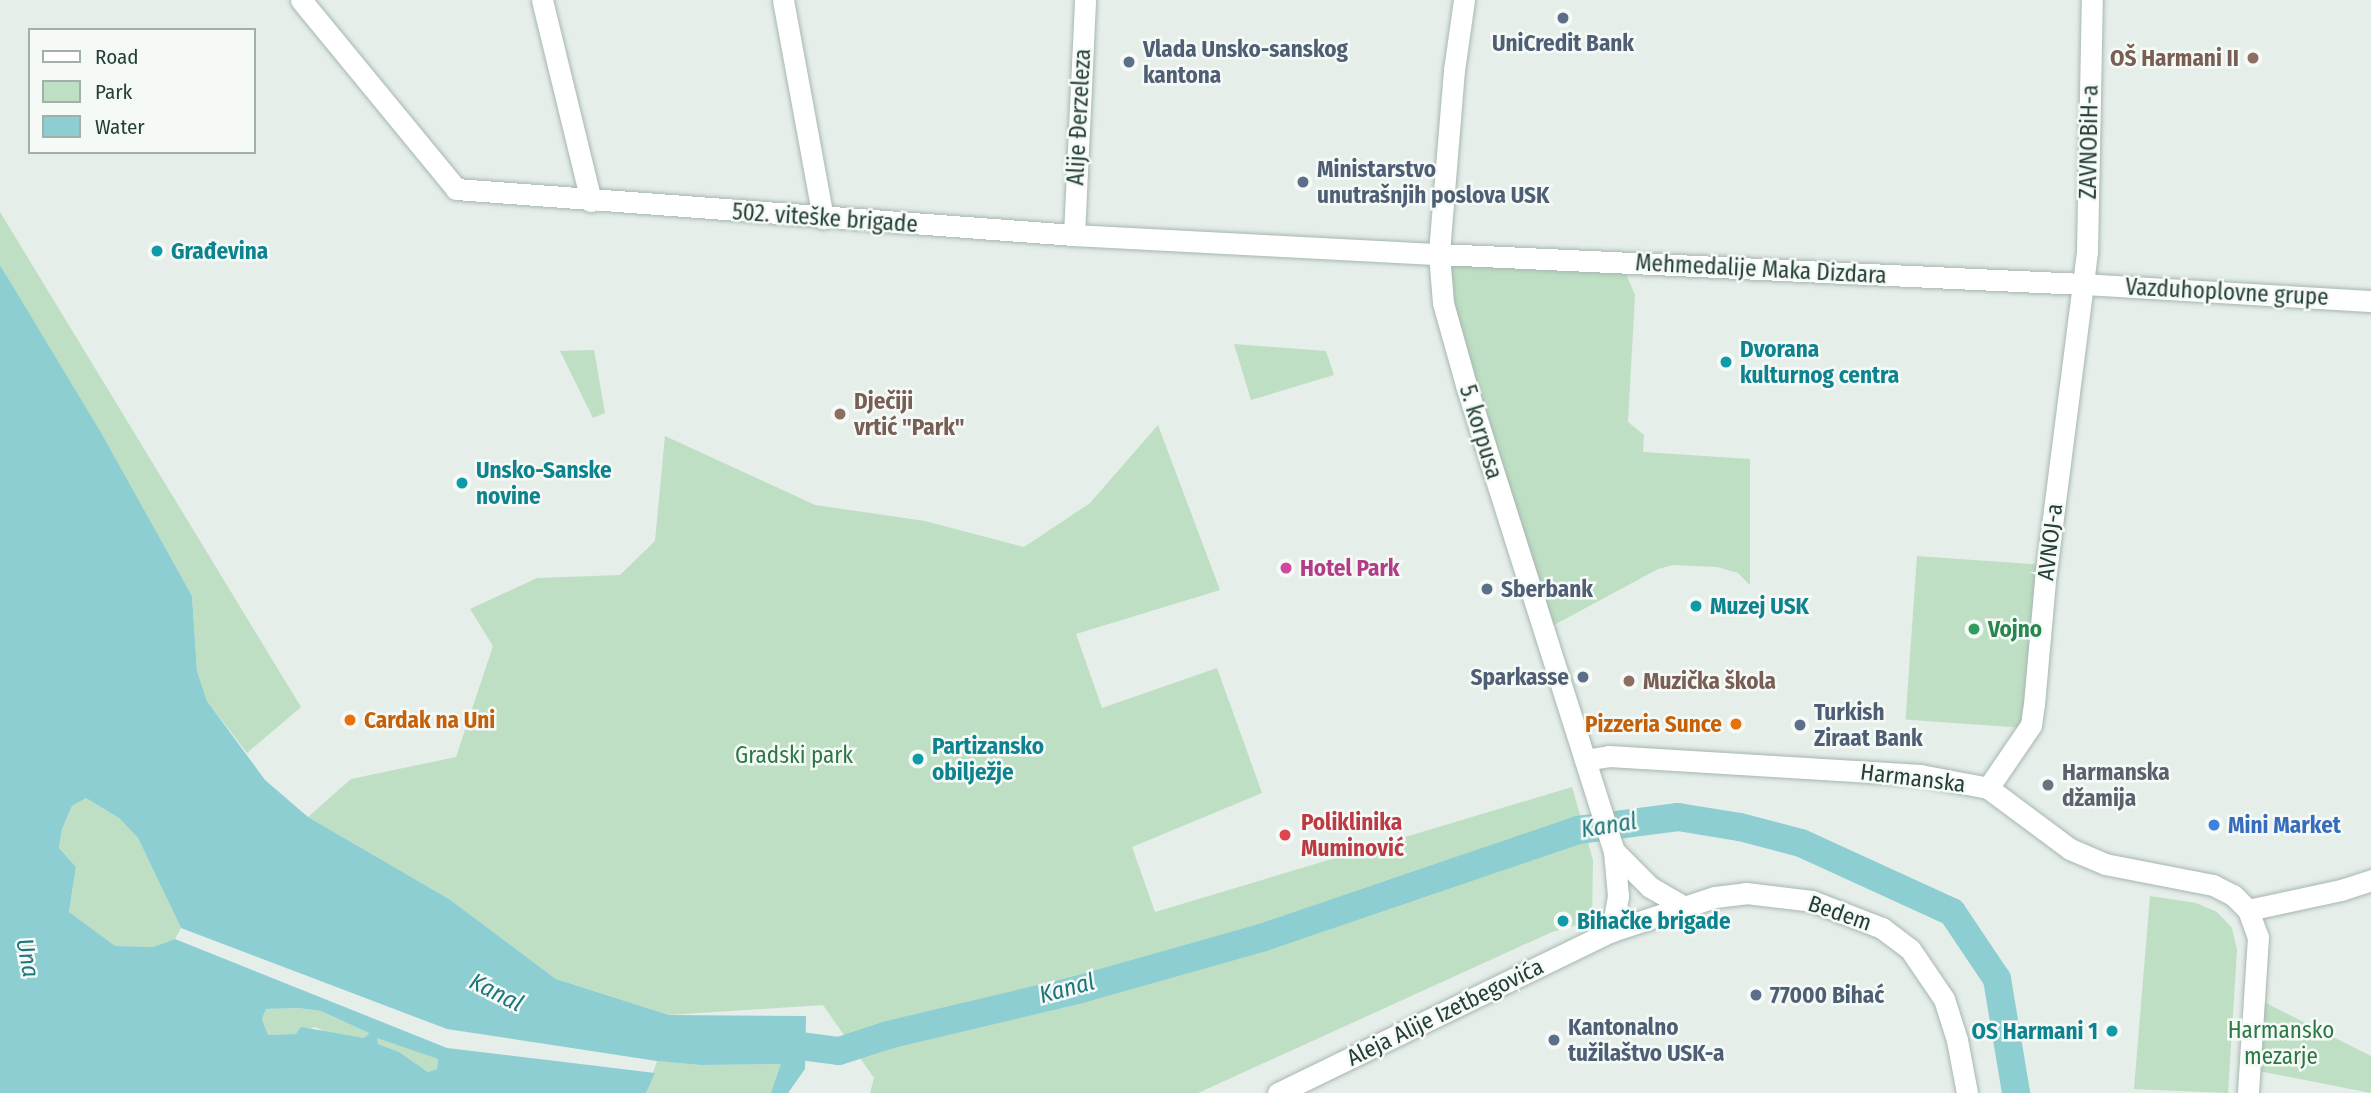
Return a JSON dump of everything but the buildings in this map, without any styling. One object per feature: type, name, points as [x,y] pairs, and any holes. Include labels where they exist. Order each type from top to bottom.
[{"type":"street","name":"502. viteške brigade","points":[[300,0],[456,189],[1073,235],[1438,254]]},
{"type":"street","points":[[542,0],[591,201]]},
{"type":"street","points":[[783,0],[822,218]]},
{"type":"street","name":"Alije Đerzeleza","points":[[1073,235],[1084,0]]},
{"type":"street","name":"5. korpusa","points":[[1464,0],[1454,70],[1438,254],[1443,303],[1466,385],[1614,851],[1618,896],[1612,931]]},
{"type":"street","name":"ZAVNOBiH-a","points":[[2083,284],[2087,252],[2092,0]]},
{"type":"street","name":"Mehmedalije Maka Dizdara","points":[[1438,254],[2083,284]]},
{"type":"street","name":"Vazduhoplovne grupe","points":[[2083,284],[2371,301]]},
{"type":"street","name":"AVNOJ-a","points":[[1987,788],[2031,725],[2045,580],[2083,284]]},
{"type":"street","name":"Harmanska","points":[[1585,760],[1609,756],[1906,774],[1987,788],[2070,849],[2105,864],[2213,885],[2233,895],[2248,910]]},
{"type":"street","name":"5. korpusa","points":[[1614,851],[1650,887],[1683,906]]},
{"type":"street","points":[[2248,1093],[2258,937],[2248,910],[2341,890],[2371,880]]},
{"type":"street","name":"Bedem","points":[[1612,931],[1683,906],[1715,897],[1746,893],[1780,895],[1811,901],[1882,928],[1910,949],[1944,999],[1957,1040],[1966,1093]]},
{"type":"street","name":"Aleja Alije Izetbegovića","points":[[1278,1093],[1612,931]]},
{"type":"green space","points":[[0,212],[301,707],[247,753],[207,701],[197,671],[192,596],[0,265]]},
{"type":"green space","points":[[1439,254],[1621,262],[1635,295],[1628,422],[1644,435],[1643,452],[1750,459],[1750,585],[1738,573],[1717,567],[1673,565],[1658,569],[1543,631]]},
{"type":"green space","points":[[1234,344],[1326,351],[1334,375],[1251,400]]},
{"type":"green space","points":[[594,350],[605,413],[593,418],[560,351]]},
{"type":"green space","name":"Gradski park","points":[[1158,425],[1220,590],[1076,634],[1102,708],[1217,668],[1262,793],[1132,847],[1155,912],[1572,787],[1593,860],[1592,921],[1552,932],[1198,1093],[870,1093],[874,1078],[823,1005],[669,1015],[556,979],[449,899],[308,817],[351,779],[456,757],[493,646],[470,609],[537,578],[620,575],[655,541],[665,436],[815,505],[925,521],[1024,547],[1090,503]]},
{"type":"green space","name":"Vojno","points":[[1917,556],[2040,565],[2028,728],[1906,720]]},
{"type":"green space","points":[[86,798],[119,818],[138,838],[181,928],[175,939],[153,947],[115,946],[69,913],[76,867],[59,848],[62,829],[72,806]]},
{"type":"green space","points":[[2150,896],[2196,903],[2217,912],[2232,928],[2237,950],[2228,1093],[2134,1089]]},
{"type":"green space","name":"Harmansko mezarje","points":[[2252,996],[2371,1056],[2371,1093],[2249,1069]]},
{"type":"green space","points":[[298,1008],[321,1011],[369,1033],[364,1038],[330,1034],[315,1027],[297,1034],[268,1035],[262,1019],[266,1009]]},
{"type":"green space","points":[[376,1037],[438,1059],[437,1069],[428,1072],[399,1052],[377,1044]]},
{"type":"green space","points":[[657,1061],[700,1065],[782,1064],[782,1069],[771,1093],[646,1093]]},
{"type":"water","name":"Una","points":[[0,265],[100,431],[192,596],[197,671],[207,701],[265,780],[308,817],[449,899],[556,979],[669,1015],[806,1016],[805,1069],[788,1093],[771,1093],[781,1064],[700,1065],[657,1061],[447,1029],[181,928],[138,838],[119,818],[86,798],[72,806],[62,829],[59,848],[76,867],[69,912],[115,946],[153,947],[175,939],[447,1048],[655,1073],[646,1093],[0,1093]],"holes":[[[298,1008],[321,1011],[369,1033],[364,1038],[301,1027],[296,1034],[268,1035],[262,1019],[266,1009]],[[377,1038],[438,1059],[437,1069],[428,1072],[399,1052],[378,1044]]]},
{"type":"waterway","name":"Kanal","points":[[770,1042],[839,1051],[888,1035],[1077,990],[1264,937],[1578,830],[1678,817],[1740,827],[1801,843],[1952,912],[1997,979],[2016,1093]]},
{"type":"place","name":"UniCredit Bank","points":[[1563,18]]},
{"type":"place","name":"OŠ Harmani II","points":[[2253,58]]},
{"type":"place","name":"Vlada Unsko-sanskog kantona","points":[[1129,62]]},
{"type":"place","name":"Ministarstvo unutrašnjih poslova USK","points":[[1303,182]]},
{"type":"place","name":"Građevina","points":[[157,251]]},
{"type":"place","name":"Dvorana kulturnog centra","points":[[1726,362]]},
{"type":"place","name":"Dječiji vrtić \"Park\"","points":[[840,414]]},
{"type":"place","name":"Unsko-Sanske novine","points":[[462,483]]},
{"type":"place","name":"Hotel Park","points":[[1286,568]]},
{"type":"place","name":"Sberbank","points":[[1487,589]]},
{"type":"place","name":"Muzej USK","points":[[1696,606]]},
{"type":"place","name":"Vojno","points":[[1974,629]]},
{"type":"place","name":"Sparkasse","points":[[1583,677]]},
{"type":"place","name":"Muzička škola","points":[[1629,681]]},
{"type":"place","name":"Cardak na Uni","points":[[350,720]]},
{"type":"place","name":"Pizzeria Sunce","points":[[1736,724]]},
{"type":"place","name":"Turkish Ziraat Bank","points":[[1800,725]]},
{"type":"place","name":"Partizansko obilježje","points":[[918,759]]},
{"type":"place","name":"Harmanska džamija","points":[[2048,785]]},
{"type":"place","name":"Mini Market","points":[[2214,825]]},
{"type":"place","name":"Poliklinika Muminović","points":[[1285,835]]},
{"type":"place","name":"Bihačke brigade","points":[[1563,921]]},
{"type":"place","name":"77000 Bihać","points":[[1756,995]]},
{"type":"place","name":"OS Harmani 1","points":[[2112,1031]]},
{"type":"place","name":"Kantonalno tužilaštvo USK-a","points":[[1554,1040]]}]
